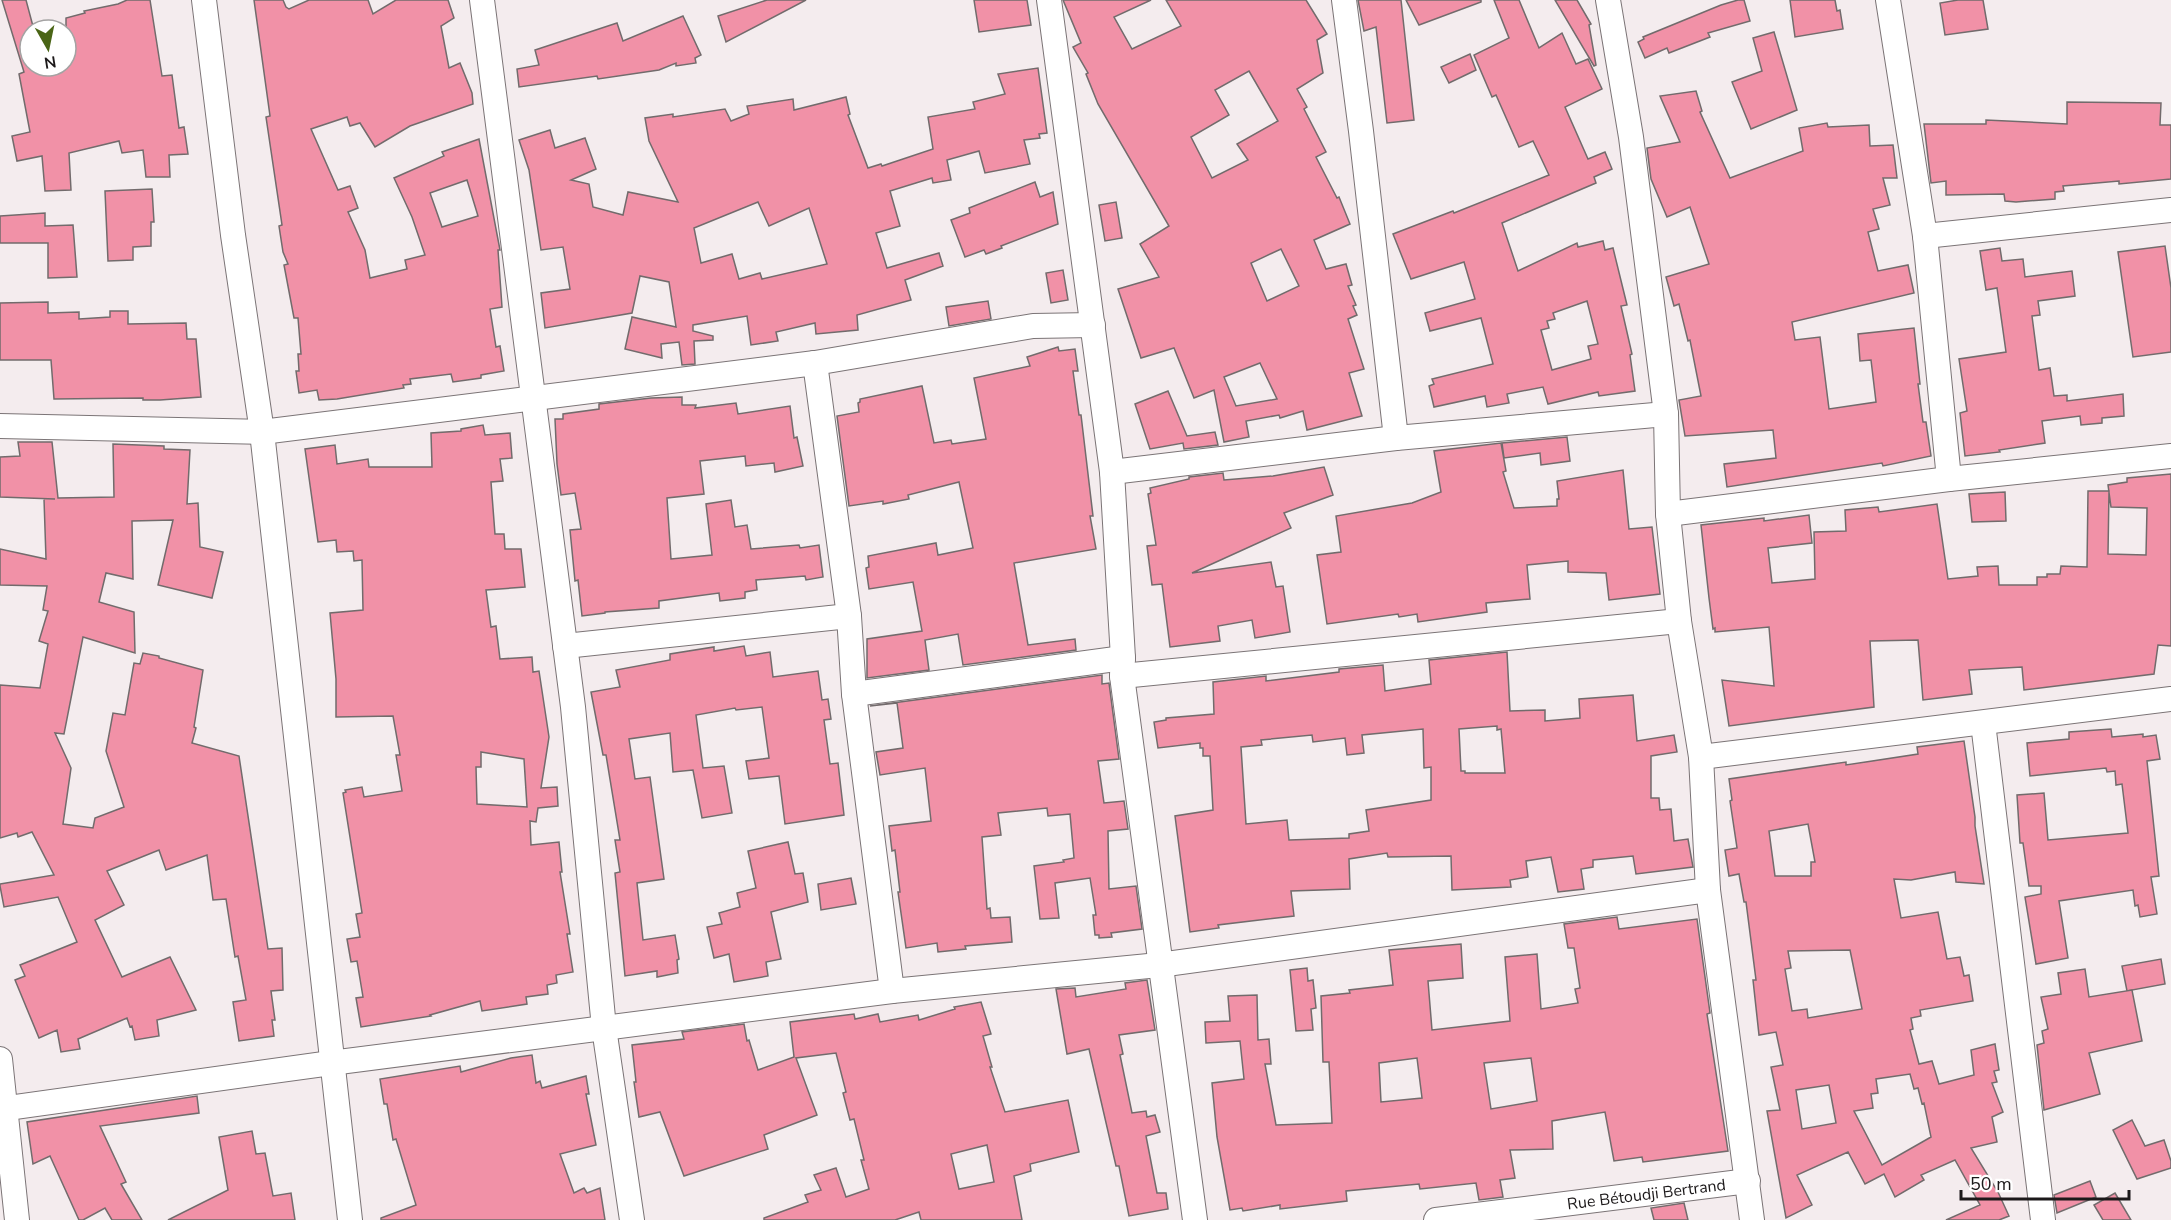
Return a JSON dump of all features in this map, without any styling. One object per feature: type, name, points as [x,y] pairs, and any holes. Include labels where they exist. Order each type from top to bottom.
[{"type":"street","points":[[204,0],[232,235],[262,432],[350,1220]]},
{"type":"street","points":[[483,0],[573,707],[604,1028],[632,1220]]},
{"type":"street","points":[[1049,0],[1112,472],[1123,667],[1159,965],[1195,1220]]},
{"type":"street","points":[[1344,0],[1396,438]]},
{"type":"street","points":[[1608,0],[1631,136],[1666,414],[1668,514],[1679,621],[1701,757],[1708,891],[1752,1220]]},
{"type":"street","points":[[1888,0],[1925,237],[1949,479]]},
{"type":"street","points":[[1925,237],[2171,210]]},
{"type":"street","points":[[0,426],[262,432],[815,363],[1033,326],[1093,325]]},
{"type":"street","points":[[815,363],[849,615],[854,694],[891,991]]},
{"type":"street","points":[[1112,472],[1396,438],[1666,414]]},
{"type":"street","points":[[1668,514],[1949,479],[2171,456]]},
{"type":"street","points":[[565,646],[849,615]]},
{"type":"street","points":[[854,694],[1123,667],[1679,621]]},
{"type":"street","points":[[1701,757],[2171,699]]},
{"type":"street","points":[[1983,723],[2043,1220]]},
{"type":"street","points":[[3,1109],[891,991],[1159,965],[1708,891]]},
{"type":"street","points":[[0,1059],[3,1109],[17,1220]]},
{"type":"street","name":"Rue Bétoudji Bertrand","points":[[1436,1220],[1748,1181]]},
{"type":"building","points":[[2,0],[26,0],[31,18],[18,18],[18,52]]},
{"type":"building","points":[[127,0],[150,0],[162,76],[172,75],[179,128],[184,127],[188,154],[169,155],[170,177],[146,177],[143,150],[122,153],[119,141],[69,153],[71,190],[45,191],[42,156],[17,161],[12,136],[30,132],[20,78],[78,78],[78,18],[66,18]]},
{"type":"building","points":[[254,0],[283,0],[289,9],[309,0],[368,0],[373,14],[396,0],[448,0],[454,18],[441,26],[449,68],[460,63],[472,93],[473,104],[410,126],[375,147],[360,123],[350,126],[347,117],[311,129],[338,190],[350,186],[358,208],[348,212],[365,250],[370,278],[407,269],[405,260],[425,255],[412,217],[394,178],[444,156],[442,152],[479,139],[500,250],[498,250],[502,307],[490,309],[496,347],[500,346],[504,371],[481,375],[481,378],[453,382],[451,374],[410,379],[411,384],[403,385],[404,388],[337,399],[319,400],[317,390],[299,393],[296,371],[299,371],[298,354],[301,354],[298,318],[294,318],[284,265],[288,264],[283,252],[279,226],[282,225],[266,117],[270,116]],"holes":[[[467,180],[478,216],[442,227],[430,193]]]},
{"type":"building","points":[[767,0],[806,0],[726,42],[718,16]]},
{"type":"building","points":[[974,0],[1027,0],[1031,25],[979,32]]},
{"type":"building","points":[[1063,0],[1151,0],[1114,17],[1132,49],[1181,26],[1166,0],[1306,0],[1327,34],[1317,40],[1323,73],[1297,89],[1307,107],[1304,109],[1326,152],[1316,157],[1337,198],[1339,197],[1350,224],[1314,240],[1326,269],[1346,264],[1352,285],[1348,286],[1356,305],[1353,306],[1357,315],[1348,319],[1364,369],[1349,373],[1362,416],[1307,430],[1303,411],[1280,418],[1279,415],[1246,421],[1249,437],[1224,442],[1214,390],[1194,398],[1174,348],[1141,358],[1118,289],[1159,277],[1140,244],[1169,226],[1098,104],[1086,74],[1088,73],[1073,47],[1081,43]],"holes":[[[1249,71],[1278,121],[1237,144],[1248,160],[1212,178],[1191,137],[1229,115],[1215,90]],[[1281,249],[1299,286],[1267,301],[1251,263]],[[1260,363],[1277,399],[1236,406],[1224,377]]]},
{"type":"building","points":[[1358,0],[1401,0],[1414,120],[1387,123],[1376,27],[1364,31]]},
{"type":"building","points":[[1406,0],[1481,0],[1481,2],[1419,25]]},
{"type":"building","points":[[1494,0],[1519,0],[1539,48],[1562,33],[1576,64],[1588,59],[1602,89],[1565,107],[1588,159],[1605,152],[1612,169],[1594,177],[1596,183],[1502,223],[1518,271],[1577,243],[1578,247],[1603,241],[1605,250],[1613,248],[1627,305],[1621,306],[1632,354],[1630,355],[1635,391],[1599,396],[1598,392],[1548,404],[1543,387],[1507,394],[1509,403],[1487,407],[1485,396],[1434,407],[1429,386],[1434,384],[1432,379],[1493,364],[1481,318],[1430,331],[1425,313],[1475,299],[1464,262],[1411,279],[1393,234],[1453,211],[1454,213],[1549,175],[1533,141],[1519,147],[1496,95],[1492,97],[1474,55],[1509,38]],"holes":[[[1587,301],[1598,344],[1588,346],[1591,359],[1552,370],[1541,330],[1549,328],[1547,321],[1555,319],[1553,313]]]},
{"type":"building","points":[[1555,0],[1577,0],[1591,24],[1589,25],[1596,65],[1594,66]]},
{"type":"building","points":[[1738,0],[1744,0],[1750,21],[1708,33],[1710,37],[1669,53],[1667,48],[1645,58],[1638,42],[1644,39],[1643,37]]},
{"type":"building","points":[[1790,0],[1835,0],[1837,11],[1840,10],[1843,29],[1795,37]]},
{"type":"building","points":[[1983,0],[1988,29],[1945,35],[1940,3]]},
{"type":"building","points":[[683,16],[701,55],[695,58],[696,63],[676,66],[676,63],[659,70],[598,79],[597,76],[519,87],[517,69],[539,65],[535,50],[617,23],[623,41]]},
{"type":"building","points":[[1774,32],[1797,110],[1751,129],[1732,82],[1762,71],[1753,38]]},
{"type":"building","points":[[1470,54],[1476,70],[1449,83],[1441,67]]},
{"type":"building","points":[[1038,68],[1047,133],[1039,134],[1040,138],[1024,140],[1030,164],[985,173],[979,151],[947,160],[951,180],[933,183],[932,178],[890,191],[900,226],[876,233],[887,268],[939,253],[943,266],[905,280],[911,300],[857,315],[858,330],[816,334],[815,323],[776,332],[778,341],[751,345],[747,316],[693,325],[693,331],[713,336],[713,340],[694,341],[695,364],[682,365],[679,342],[661,344],[662,358],[625,349],[632,317],[676,327],[669,282],[640,276],[632,313],[545,328],[541,293],[570,289],[563,247],[541,250],[529,170],[519,140],[550,130],[555,148],[585,138],[596,169],[571,180],[589,184],[593,207],[623,215],[628,192],[678,202],[649,141],[645,118],[673,114],[673,117],[725,109],[731,121],[749,114],[747,106],[793,99],[794,110],[846,97],[850,114],[848,115],[868,168],[881,164],[882,166],[933,149],[928,117],[975,109],[973,102],[1005,94],[998,74]],"holes":[[[758,202],[769,226],[809,208],[827,264],[762,279],[760,273],[739,279],[732,254],[701,263],[694,228]]]},
{"type":"building","points":[[1696,91],[1702,111],[1700,112],[1730,178],[1803,151],[1799,128],[1827,123],[1828,127],[1869,125],[1870,146],[1893,145],[1897,178],[1883,178],[1890,205],[1873,209],[1879,229],[1868,232],[1878,271],[1908,265],[1914,293],[1792,322],[1795,340],[1820,337],[1829,409],[1876,402],[1871,360],[1860,361],[1858,334],[1914,328],[1923,422],[1926,422],[1931,456],[1883,466],[1882,463],[1727,487],[1724,464],[1776,458],[1773,430],[1685,436],[1679,400],[1701,396],[1690,340],[1688,341],[1679,304],[1674,306],[1666,277],[1709,264],[1690,207],[1667,217],[1651,179],[1647,148],[1680,142],[1660,96]]},
{"type":"building","points":[[2067,102],[2161,103],[2160,125],[2171,125],[2171,179],[2063,186],[2064,191],[2055,192],[2055,199],[2016,202],[2005,201],[2004,194],[1946,195],[1946,181],[1931,183],[1924,124],[1986,124],[1986,120],[2067,124]]},
{"type":"building","points":[[1035,182],[1040,197],[1053,192],[1058,224],[986,254],[984,250],[965,257],[951,220],[970,213],[969,208]]},
{"type":"building","points":[[152,189],[154,222],[151,222],[151,246],[133,247],[133,260],[108,261],[105,191]]},
{"type":"building","points":[[1116,202],[1122,238],[1105,241],[1099,205]]},
{"type":"building","points":[[45,213],[45,226],[73,225],[77,277],[48,278],[48,243],[0,243],[0,216]]},
{"type":"building","points":[[2165,246],[2171,288],[2171,352],[2133,357],[2118,252]]},
{"type":"building","points":[[2000,248],[2002,261],[2023,259],[2025,277],[2072,271],[2075,296],[2038,301],[2040,315],[2032,316],[2039,370],[2050,368],[2054,396],[2067,395],[2067,401],[2123,394],[2124,416],[2102,418],[2102,423],[2081,425],[2080,416],[2042,421],[2045,443],[1965,456],[1960,413],[1967,411],[1959,359],[2006,352],[1997,288],[1986,290],[1980,251]]},
{"type":"building","points":[[1063,270],[1068,300],[1051,303],[1046,273]]},
{"type":"building","points":[[988,301],[991,319],[949,326],[946,307]]},
{"type":"building","points":[[48,302],[48,313],[79,312],[79,319],[110,317],[110,311],[128,311],[128,324],[186,323],[187,339],[196,339],[201,397],[160,400],[143,400],[143,398],[54,399],[51,360],[0,360],[0,303]]},
{"type":"building","points":[[1058,347],[1059,351],[1075,349],[1078,371],[1073,371],[1079,415],[1081,415],[1093,516],[1090,516],[1096,549],[1014,563],[1028,645],[1075,639],[1076,650],[963,665],[958,634],[925,640],[929,670],[867,678],[867,639],[922,631],[913,582],[869,589],[866,568],[869,567],[868,556],[936,543],[938,555],[973,548],[959,482],[908,495],[909,499],[883,504],[883,501],[849,506],[837,416],[859,412],[860,399],[922,386],[934,443],[951,440],[952,444],[986,439],[974,378],[1030,366],[1027,357]]},
{"type":"building","points":[[1168,391],[1187,436],[1215,432],[1218,445],[1184,449],[1183,443],[1150,449],[1135,404]]},
{"type":"building","points":[[682,397],[682,405],[696,405],[695,408],[736,403],[738,414],[790,406],[794,438],[797,437],[803,466],[775,472],[774,463],[746,466],[745,456],[700,461],[704,494],[667,498],[671,559],[712,555],[706,504],[731,500],[735,527],[747,525],[751,549],[799,545],[800,548],[819,545],[823,577],[806,580],[805,576],[756,580],[757,590],[745,592],[745,598],[720,601],[719,593],[659,601],[659,608],[582,616],[578,580],[575,581],[570,530],[581,529],[575,493],[561,495],[555,419],[563,419],[563,414],[599,409],[599,404]]},
{"type":"building","points":[[483,425],[485,435],[510,433],[512,458],[500,459],[503,481],[491,482],[495,534],[504,534],[505,549],[521,549],[525,587],[486,590],[491,627],[496,626],[500,659],[532,657],[533,672],[539,671],[549,737],[541,788],[557,787],[558,806],[538,808],[536,822],[530,821],[531,845],[559,842],[562,872],[560,872],[570,934],[567,934],[573,972],[556,975],[557,983],[547,985],[548,994],[526,997],[527,1004],[482,1011],[480,1001],[431,1016],[361,1027],[356,998],[363,997],[357,961],[351,962],[347,939],[360,937],[356,914],[362,913],[343,793],[346,792],[345,790],[362,787],[364,797],[402,791],[396,755],[400,755],[393,716],[336,717],[336,679],[330,613],[363,610],[362,560],[354,561],[353,551],[337,552],[336,540],[318,542],[305,449],[335,445],[337,464],[368,459],[369,467],[432,467],[431,433],[461,431],[461,429]],"holes":[[[481,752],[524,759],[527,807],[477,804],[476,767],[481,767]]]},
{"type":"building","points":[[1567,437],[1570,461],[1541,465],[1540,453],[1504,458],[1502,443]]},
{"type":"building","points":[[18,442],[52,442],[58,498],[114,497],[113,444],[164,446],[164,449],[190,450],[187,504],[198,503],[200,547],[223,552],[212,598],[158,585],[173,520],[132,521],[133,579],[106,573],[99,602],[134,612],[135,653],[83,637],[64,734],[55,733],[71,768],[63,824],[93,828],[95,818],[124,807],[106,751],[113,713],[125,715],[134,663],[140,664],[143,653],[203,670],[192,743],[239,756],[268,949],[282,948],[283,990],[271,991],[275,1020],[272,1020],[274,1036],[239,1041],[233,1002],[246,1000],[238,956],[235,957],[226,899],[213,900],[207,855],[166,870],[159,850],[107,871],[124,905],[95,920],[122,977],[170,957],[196,1010],[157,1020],[159,1036],[135,1040],[132,1026],[130,1027],[127,1018],[78,1039],[80,1049],[61,1052],[57,1030],[39,1038],[15,980],[25,976],[20,965],[77,942],[58,897],[4,907],[0,886],[0,884],[54,875],[32,832],[18,837],[17,833],[0,838],[0,685],[40,688],[48,644],[39,641],[48,611],[43,610],[47,586],[0,585],[0,549],[46,559],[44,499],[55,499],[0,497],[0,457],[20,456]]},
{"type":"building","points":[[1501,443],[1506,471],[1503,472],[1514,508],[1557,506],[1557,499],[1559,499],[1557,481],[1623,470],[1629,529],[1652,527],[1660,594],[1609,600],[1606,573],[1568,572],[1568,561],[1527,565],[1530,599],[1486,603],[1487,612],[1418,622],[1417,614],[1399,617],[1398,614],[1327,624],[1317,555],[1341,552],[1336,516],[1412,503],[1441,492],[1434,451]]},
{"type":"building","points":[[1324,467],[1333,495],[1284,513],[1291,528],[1192,573],[1271,562],[1276,587],[1283,586],[1290,632],[1255,638],[1252,620],[1218,626],[1220,641],[1170,647],[1162,584],[1152,585],[1147,546],[1156,545],[1148,494],[1151,493],[1150,488],[1189,479],[1189,477],[1223,473],[1224,480],[1273,476]]},
{"type":"building","points":[[2171,474],[2171,646],[2158,645],[2154,674],[2024,690],[2022,667],[1969,670],[1972,694],[1923,700],[1918,640],[1870,641],[1874,707],[1729,726],[1722,680],[1774,686],[1769,627],[1715,632],[1715,628],[1713,629],[1701,525],[1764,518],[1764,521],[1809,515],[1812,543],[1768,548],[1772,583],[1815,579],[1814,532],[1846,531],[1845,510],[1878,507],[1879,512],[1937,504],[1948,579],[1978,576],[1977,567],[1998,566],[1999,585],[2037,585],[2037,577],[2060,574],[2061,566],[2087,567],[2088,491],[2109,491],[2108,485],[2127,482],[2127,478]],"holes":[[[2109,492],[2111,507],[2147,508],[2146,555],[2108,554]]]},
{"type":"building","points":[[2005,492],[2006,521],[1972,522],[1969,494]]},
{"type":"building","points":[[744,646],[746,656],[770,652],[773,677],[818,671],[822,700],[828,699],[831,719],[824,720],[830,764],[838,763],[844,815],[785,824],[779,776],[749,779],[746,761],[769,758],[762,707],[736,710],[735,708],[696,715],[703,768],[724,766],[732,813],[702,818],[693,770],[673,772],[670,733],[629,739],[635,779],[650,777],[664,879],[637,883],[643,940],[675,935],[679,959],[677,960],[678,973],[657,977],[657,971],[625,976],[615,873],[620,872],[615,840],[620,840],[606,755],[603,755],[591,692],[620,687],[616,670],[670,660],[670,654],[714,647],[714,651]]},
{"type":"building","points":[[1507,652],[1510,711],[1545,710],[1545,721],[1580,718],[1579,699],[1633,695],[1637,741],[1674,735],[1677,752],[1651,756],[1651,798],[1659,798],[1660,810],[1671,809],[1674,841],[1688,839],[1693,867],[1636,874],[1633,856],[1593,860],[1593,867],[1581,869],[1584,889],[1558,892],[1551,857],[1526,861],[1528,877],[1510,880],[1511,887],[1452,890],[1451,856],[1388,857],[1387,853],[1349,859],[1350,889],[1291,891],[1294,916],[1218,925],[1219,928],[1190,932],[1175,816],[1213,810],[1210,756],[1203,756],[1200,743],[1158,748],[1154,722],[1166,720],[1166,718],[1214,714],[1213,682],[1266,676],[1266,681],[1339,672],[1339,669],[1383,665],[1385,691],[1431,684],[1429,660]],"holes":[[[1497,726],[1497,730],[1501,729],[1505,773],[1465,773],[1461,771],[1459,729]],[[1423,729],[1424,768],[1431,767],[1431,800],[1366,810],[1369,831],[1349,834],[1349,838],[1289,840],[1287,820],[1246,824],[1241,747],[1262,745],[1261,740],[1312,735],[1313,742],[1345,738],[1347,755],[1364,753],[1362,735]]]},
{"type":"building","points":[[1102,675],[1102,684],[1109,683],[1119,759],[1098,761],[1104,803],[1124,801],[1128,829],[1108,831],[1109,889],[1136,886],[1142,929],[1111,933],[1112,937],[1099,938],[1099,935],[1095,935],[1093,915],[1096,915],[1090,878],[1055,883],[1059,918],[1040,919],[1034,866],[1064,862],[1063,860],[1074,858],[1070,814],[1048,816],[1047,808],[998,813],[1001,835],[982,837],[987,909],[990,908],[991,918],[1010,917],[1012,942],[965,946],[966,949],[938,952],[937,943],[906,948],[895,850],[892,851],[889,826],[931,821],[925,768],[880,775],[876,752],[903,748],[897,703],[870,706]]},
{"type":"building","points":[[2111,729],[2112,737],[2156,735],[2160,759],[2147,761],[2159,876],[2151,877],[2157,914],[2140,917],[2138,905],[2135,906],[2133,890],[2059,901],[2068,958],[2036,964],[2025,897],[2041,894],[2041,886],[2029,886],[2023,843],[2020,843],[2017,795],[2044,793],[2048,840],[2128,833],[2122,784],[2116,785],[2115,771],[2107,772],[2106,768],[2030,776],[2027,743],[2069,739],[2069,732]]},
{"type":"building","points":[[1964,741],[1984,884],[1956,882],[1955,872],[1911,880],[1894,879],[1901,918],[1938,912],[1947,959],[1960,957],[1964,976],[1969,975],[1973,1001],[1920,1010],[1921,1016],[1911,1018],[1913,1029],[1910,1030],[1919,1064],[1932,1061],[1939,1084],[1974,1075],[1971,1050],[1995,1044],[1999,1070],[1994,1071],[1997,1082],[1992,1083],[2003,1112],[1992,1117],[1997,1142],[1971,1148],[1998,1192],[2009,1216],[1999,1220],[1946,1220],[1980,1205],[1955,1160],[1921,1175],[1924,1180],[1895,1197],[1884,1174],[1865,1184],[1848,1152],[1797,1175],[1812,1205],[1786,1218],[1767,1111],[1780,1110],[1771,1067],[1783,1065],[1776,1032],[1759,1035],[1753,980],[1756,980],[1746,902],[1744,902],[1739,874],[1729,876],[1725,850],[1737,848],[1729,779],[1918,754],[1917,747]],"holes":[[[1808,824],[1815,862],[1811,862],[1811,876],[1775,876],[1769,831]],[[1850,950],[1862,1009],[1808,1018],[1807,1009],[1792,1011],[1785,969],[1791,968],[1788,951]],[[1910,1074],[1914,1089],[1918,1088],[1922,1104],[1924,1103],[1931,1137],[1882,1165],[1854,1111],[1873,1108],[1871,1094],[1878,1093],[1876,1079]],[[1829,1085],[1836,1123],[1802,1129],[1796,1090]]]},
{"type":"building","points":[[788,842],[795,874],[803,873],[808,902],[771,912],[781,959],[766,962],[768,976],[734,982],[729,954],[714,958],[707,927],[722,924],[719,913],[740,907],[737,893],[756,888],[748,851]]},
{"type":"building","points":[[851,878],[856,904],[821,910],[818,884]]},
{"type":"building","points":[[1617,917],[1619,929],[1697,919],[1710,1013],[1707,1014],[1728,1151],[1643,1162],[1642,1157],[1614,1161],[1605,1112],[1552,1121],[1553,1149],[1510,1150],[1515,1178],[1500,1180],[1503,1197],[1479,1200],[1476,1183],[1420,1189],[1419,1184],[1346,1191],[1347,1201],[1280,1209],[1280,1205],[1243,1211],[1242,1208],[1230,1210],[1217,1137],[1212,1083],[1244,1079],[1240,1041],[1206,1043],[1205,1022],[1230,1021],[1228,996],[1257,995],[1258,1040],[1269,1039],[1271,1064],[1265,1064],[1276,1125],[1332,1123],[1329,1062],[1323,1062],[1321,996],[1393,985],[1389,950],[1461,944],[1463,978],[1428,981],[1432,1030],[1510,1021],[1505,957],[1537,954],[1541,1009],[1578,1003],[1575,989],[1580,988],[1574,948],[1568,948],[1564,924]],"holes":[[[1417,1058],[1422,1098],[1381,1102],[1379,1063]],[[1531,1058],[1537,1101],[1491,1109],[1484,1063]]]},
{"type":"building","points":[[2161,959],[2165,984],[2127,991],[2122,966]]},
{"type":"building","points":[[1307,968],[1308,981],[1313,980],[1316,1008],[1311,1009],[1313,1030],[1296,1031],[1290,970]]},
{"type":"building","points":[[2085,969],[2089,997],[2132,990],[2142,1041],[2089,1053],[2100,1094],[2044,1110],[2037,1045],[2044,1043],[2042,1031],[2048,1029],[2041,997],[2061,994],[2058,973]]},
{"type":"building","points":[[1147,980],[1155,1030],[1119,1035],[1123,1054],[1120,1055],[1132,1113],[1146,1111],[1147,1117],[1155,1115],[1160,1132],[1146,1136],[1157,1193],[1166,1193],[1168,1209],[1129,1216],[1119,1166],[1116,1166],[1089,1049],[1067,1054],[1056,989],[1075,988],[1076,997],[1126,989],[1125,983]]},
{"type":"building","points":[[981,1002],[991,1034],[983,1036],[992,1067],[990,1067],[1005,1112],[1068,1100],[1079,1152],[1030,1164],[1031,1171],[1014,1176],[1022,1220],[921,1220],[919,1212],[895,1220],[764,1220],[764,1218],[808,1202],[805,1195],[821,1190],[814,1175],[836,1168],[846,1197],[869,1189],[854,1119],[850,1120],[843,1093],[846,1092],[836,1053],[796,1058],[817,1115],[764,1135],[768,1149],[684,1176],[660,1112],[639,1117],[632,1045],[684,1039],[682,1032],[744,1024],[747,1041],[749,1040],[758,1070],[794,1057],[790,1022],[854,1014],[855,1019],[878,1014],[880,1022],[918,1015],[919,1020],[955,1009],[954,1007]],"holes":[[[987,1145],[994,1182],[959,1189],[951,1154]]]},
{"type":"building","points":[[532,1055],[536,1083],[540,1081],[542,1088],[586,1076],[589,1094],[586,1094],[596,1145],[560,1154],[574,1193],[584,1188],[587,1193],[600,1188],[605,1220],[381,1220],[381,1218],[416,1205],[396,1139],[393,1140],[380,1079],[460,1066],[461,1072],[511,1058]]},
{"type":"building","points":[[197,1096],[199,1113],[100,1126],[126,1182],[121,1184],[142,1220],[112,1220],[105,1208],[79,1220],[50,1156],[33,1164],[27,1122]]},
{"type":"building","points":[[2132,1120],[2145,1146],[2164,1140],[2171,1168],[2137,1179],[2113,1130]]},
{"type":"building","points":[[252,1131],[256,1154],[265,1153],[273,1196],[291,1193],[295,1220],[168,1220],[228,1190],[219,1137]]},
{"type":"building","points":[[2090,1181],[2096,1197],[2057,1213],[2054,1195]]},
{"type":"building","points":[[2115,1193],[2131,1220],[2103,1220],[2094,1205]]},
{"type":"building","points":[[1684,1203],[1688,1220],[1654,1220],[1651,1208]]}]
